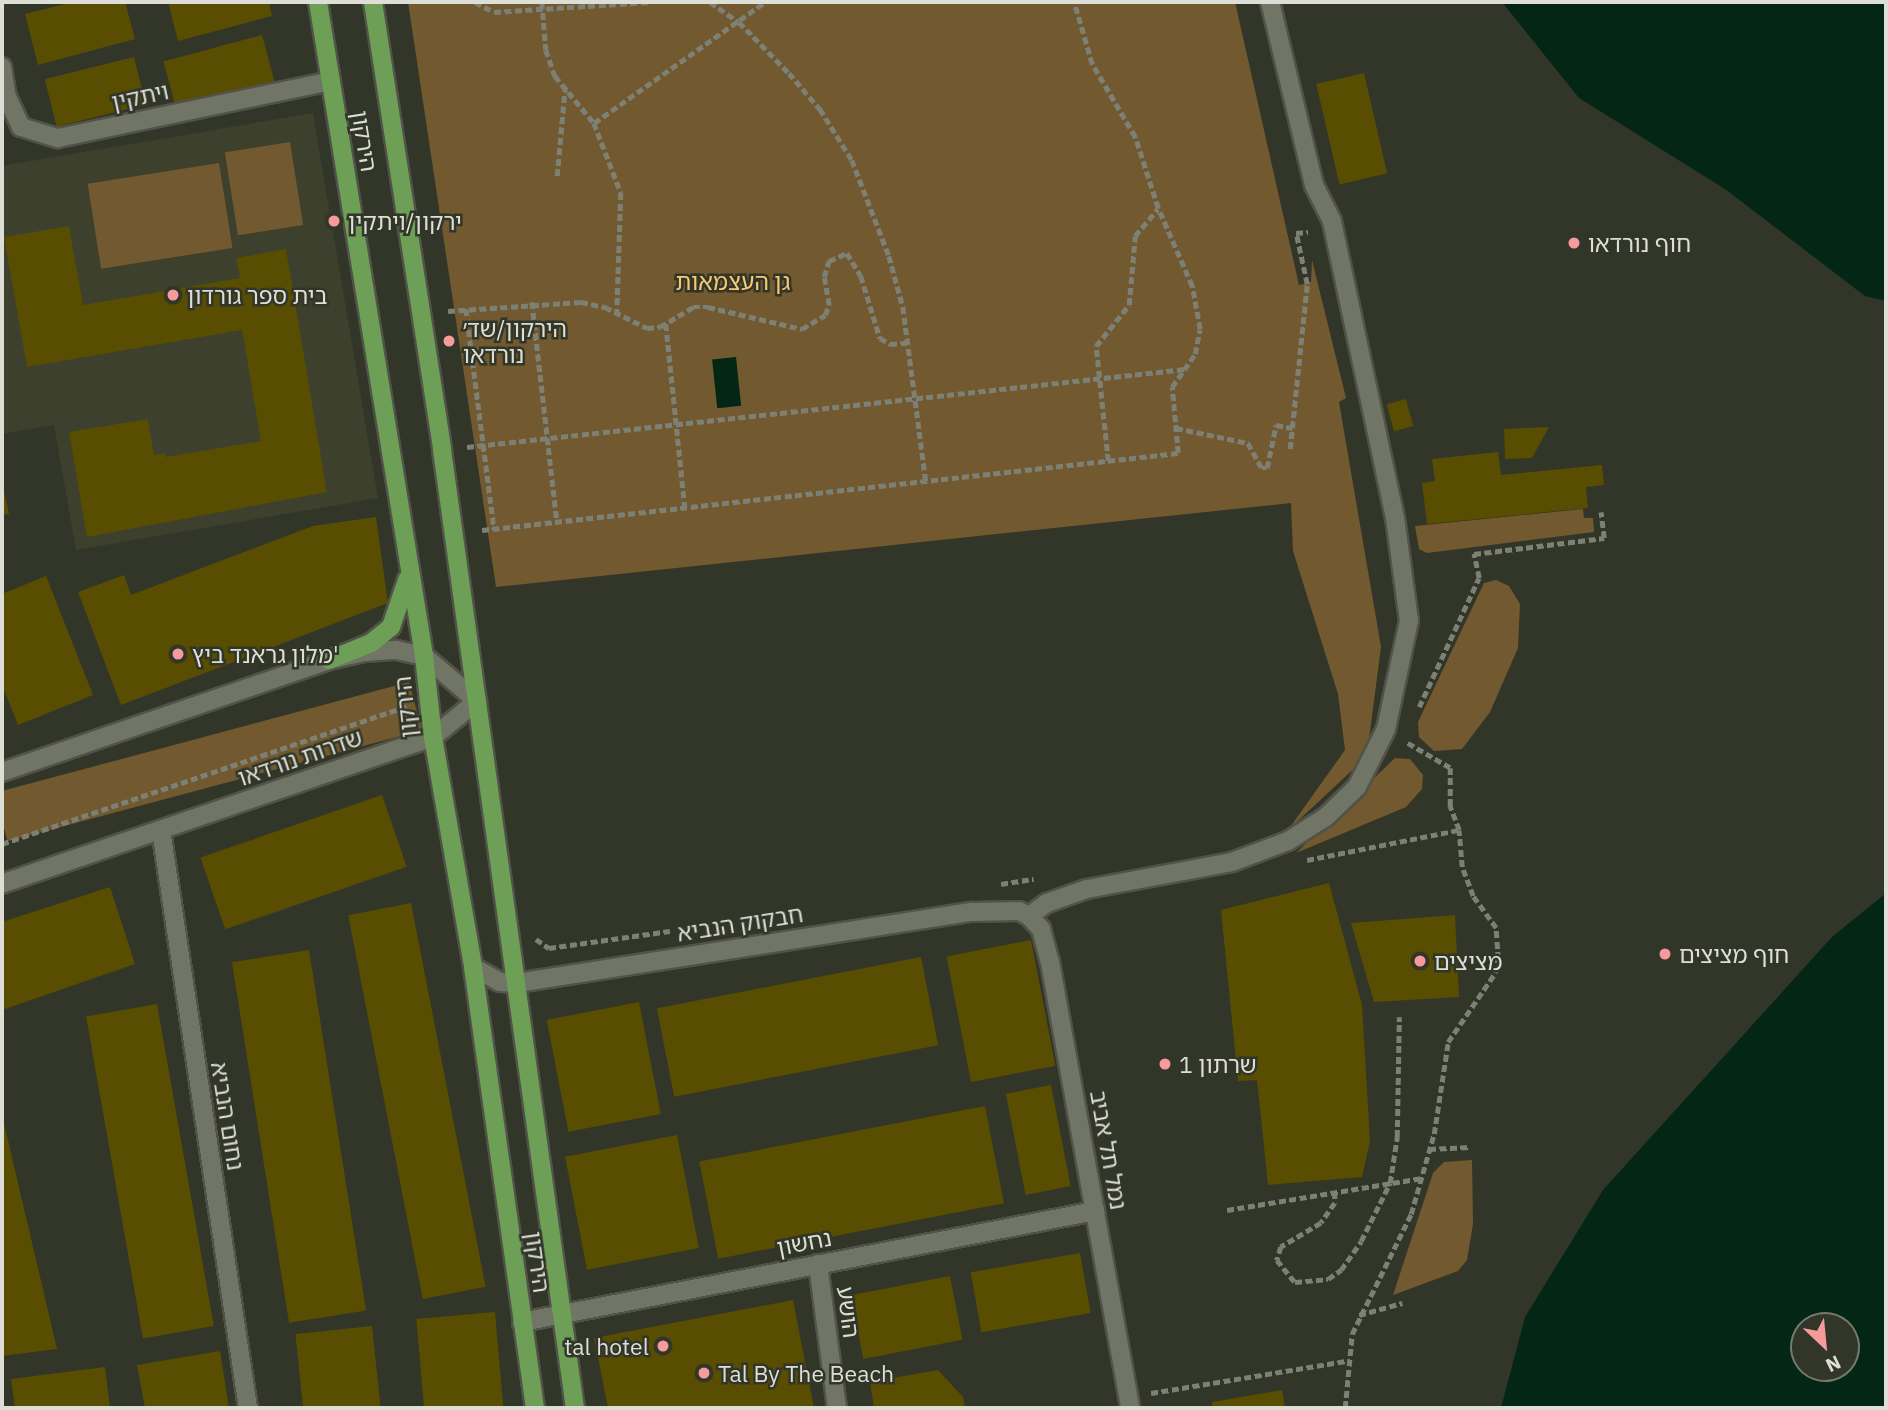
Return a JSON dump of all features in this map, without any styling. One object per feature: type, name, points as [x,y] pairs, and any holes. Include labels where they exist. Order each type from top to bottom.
[{"type":"main road","name":"הירקון","points":[[318,2],[410,566],[433,737],[473,967],[535,1408]]},
{"type":"main road","name":"הירקון","points":[[373,2],[442,450],[575,1408]]},
{"type":"main road","points":[[329,660],[371,643],[391,627],[403,601],[410,566]]},
{"type":"street","points":[[1024,914],[1087,889],[1232,862],[1288,841],[1326,817],[1357,787],[1386,729],[1409,621],[1395,518],[1332,221],[1314,185],[1270,2]]},
{"type":"street","name":"ויתקין","points":[[2,67],[7,97],[21,127],[58,138],[331,81]]},
{"type":"street","points":[[2,772],[329,660],[396,650],[424,656],[477,701]]},
{"type":"street","name":"שדרות נורדאו","points":[[2,884],[433,737],[477,701]]},
{"type":"street","name":"נחום הנביא","points":[[161,830],[247,1408]]},
{"type":"street","name":"חבקוק הנביא","points":[[473,967],[500,982],[517,983],[972,912],[1024,914]]},
{"type":"street","name":"נמל תל אביב","points":[[1024,914],[1041,929],[1050,962],[1130,1408]]},
{"type":"street","name":"נחשון","points":[[522,1322],[1095,1211]]},
{"type":"street","name":"הושע","points":[[818,1264],[837,1408]]},
{"type":"path","points":[[475,2],[494,12],[650,2]]},
{"type":"path","points":[[542,2],[546,50],[555,76],[594,123],[621,193],[617,312]]},
{"type":"path","points":[[709,2],[739,22],[820,109],[852,160],[889,256],[907,344],[926,481]]},
{"type":"path","points":[[594,123],[765,2]]},
{"type":"path","points":[[482,530],[1178,453],[1172,387],[1195,354],[1200,329],[1192,286],[1158,208],[1135,137],[1092,64],[1074,2]]},
{"type":"path","points":[[556,176],[565,86]]},
{"type":"path","points":[[1108,461],[1096,346],[1129,305],[1135,236],[1158,208]]},
{"type":"path","points":[[1290,449],[1307,284],[1298,244]]},
{"type":"path","points":[[448,311],[532,302],[581,302],[617,312],[647,328],[666,324],[693,307],[708,307],[802,329],[825,315],[830,305],[824,276],[829,261],[847,253],[861,276],[880,338],[890,344],[907,344]]},
{"type":"path","points":[[532,302],[557,522]]},
{"type":"path","points":[[467,309],[494,529]]},
{"type":"path","points":[[666,324],[685,508]]},
{"type":"path","points":[[442,450],[1186,369]]},
{"type":"path","points":[[1176,428],[1248,443],[1262,468],[1268,468],[1276,425],[1293,428]]},
{"type":"path","points":[[1415,716],[1479,579],[1474,554],[1604,538],[1601,512]]},
{"type":"path","points":[[2,844],[428,699]]},
{"type":"path","points":[[1345,1408],[1347,1361],[1359,1315],[1410,1214],[1422,1178],[1448,1042],[1495,973],[1500,943],[1496,928],[1473,896],[1462,867],[1459,830],[1450,806],[1450,768],[1403,741],[1409,728]]},
{"type":"path","points":[[1299,862],[1459,830]]},
{"type":"path","points":[[1335,1192],[1335,1203],[1321,1223],[1281,1247],[1277,1260],[1295,1282],[1317,1282],[1341,1270],[1362,1241],[1390,1183],[1397,1136],[1399,1017]]},
{"type":"path","points":[[1429,1149],[1471,1147]]},
{"type":"path","points":[[1227,1210],[1422,1178]]},
{"type":"path","points":[[1359,1315],[1402,1303]]},
{"type":"path","points":[[1148,1393],[1347,1361]]},
{"type":"shaded area","points":[[1502,2],[1886,2],[1886,301],[1865,296],[1725,189],[1579,98]]},
{"type":"shaded area","name":"בית ספר גורדון","points":[[313,113],[378,498],[76,550],[54,425],[2,434],[2,166]]},
{"type":"shaded area","points":[[736,357],[741,406],[717,408],[712,360]]},
{"type":"shaded area","points":[[1886,893],[1886,1408],[1501,1408],[1525,1317],[1603,1190],[1832,937]]},
{"type":"green space","name":"גן העצמאות","points":[[408,2],[1235,2],[1299,285],[1311,282],[1312,260],[1346,398],[1339,402],[1381,647],[1368,747],[1359,764],[1288,830],[1345,750],[1338,694],[1293,551],[1291,503],[496,587]]},
{"type":"green space","points":[[290,142],[303,225],[238,235],[225,152]]},
{"type":"green space","points":[[219,163],[232,248],[101,269],[88,184]]},
{"type":"green space","points":[[1583,509],[1584,518],[1593,518],[1594,532],[1427,553],[1419,549],[1415,526]]},
{"type":"green space","points":[[1496,580],[1509,586],[1520,604],[1518,648],[1490,712],[1462,749],[1434,751],[1419,737],[1418,722],[1484,583]]},
{"type":"green space","points":[[409,682],[422,730],[8,841],[2,821],[2,791]]},
{"type":"green space","points":[[1395,758],[1410,759],[1423,775],[1422,789],[1406,807],[1296,853]]},
{"type":"green space","points":[[1472,1160],[1473,1224],[1467,1260],[1458,1271],[1393,1295],[1433,1173],[1444,1162]]},
{"type":"building","points":[[73,2],[125,2],[135,39],[38,65],[25,14]]},
{"type":"building","points":[[168,2],[269,2],[272,16],[178,41]]},
{"type":"building","points":[[262,35],[276,86],[177,113],[163,61]]},
{"type":"building","points":[[134,57],[146,105],[57,127],[45,79]]},
{"type":"building","points":[[1364,73],[1387,173],[1339,184],[1316,84]]},
{"type":"building","points":[[69,226],[83,305],[240,278],[236,258],[286,249],[327,492],[87,537],[69,432],[148,419],[154,455],[165,453],[166,457],[261,441],[242,330],[27,367],[4,237]]},
{"type":"building","points":[[1406,399],[1413,426],[1394,431],[1387,404]]},
{"type":"building","points":[[1549,427],[1532,458],[1505,459],[1504,429]]},
{"type":"building","points":[[1498,452],[1501,475],[1602,465],[1604,485],[1586,487],[1588,508],[1427,524],[1422,483],[1435,481],[1432,459]]},
{"type":"building","points":[[2,482],[9,514],[2,515]]},
{"type":"building","name":"מלון גראנד ביץ'","points":[[376,517],[388,603],[121,705],[78,592],[124,575],[131,595],[313,526]]},
{"type":"building","points":[[46,576],[93,695],[18,725],[2,685],[2,594]]},
{"type":"building","points":[[382,795],[407,867],[225,929],[200,858]]},
{"type":"building","points":[[1329,883],[1362,1005],[1370,1141],[1362,1177],[1268,1185],[1257,1080],[1238,1081],[1221,910]]},
{"type":"building","points":[[110,887],[135,964],[2,1010],[2,922]]},
{"type":"building","points":[[411,903],[486,1287],[423,1299],[348,915]]},
{"type":"building","points":[[1455,915],[1459,997],[1374,1002],[1351,923]]},
{"type":"building","points":[[1031,940],[1055,1066],[971,1082],[947,956]]},
{"type":"building","points":[[309,950],[366,1311],[289,1323],[232,962]]},
{"type":"building","points":[[921,957],[938,1045],[674,1097],[657,1008]]},
{"type":"building","points":[[639,1002],[661,1114],[568,1132],[547,1020]]},
{"type":"building","points":[[157,1004],[214,1326],[143,1339],[86,1017]]},
{"type":"building","points":[[1051,1085],[1071,1186],[1025,1195],[1006,1094]]},
{"type":"building","points":[[985,1106],[1004,1203],[718,1259],[699,1162]]},
{"type":"building","points":[[2,1115],[57,1349],[2,1356]]},
{"type":"building","points":[[677,1135],[699,1248],[587,1270],[565,1157]]},
{"type":"building","points":[[1080,1253],[1091,1313],[981,1332],[971,1272]]},
{"type":"building","points":[[950,1276],[962,1340],[863,1359],[851,1295]]},
{"type":"building","name":"Tal By The Beach","points":[[793,1300],[814,1408],[608,1408],[594,1338]]},
{"type":"building","points":[[495,1312],[503,1408],[424,1408],[416,1319]]},
{"type":"building","points":[[372,1326],[381,1408],[303,1408],[295,1334]]},
{"type":"building","points":[[220,1351],[229,1408],[145,1408],[137,1365]]},
{"type":"building","points":[[105,1367],[110,1408],[15,1408],[11,1379]]},
{"type":"building","points":[[938,1370],[963,1397],[965,1408],[874,1408],[870,1382]]},
{"type":"building","points":[[1282,1390],[1285,1408],[1213,1408],[1212,1402]]},
{"type":"place","name":"ירקון/ויתקין","points":[[334,221]]},
{"type":"place","name":"חוף נורדאו","points":[[1574,243]]},
{"type":"place","name":"בית ספר גורדון","points":[[173,295]]},
{"type":"place","name":"הירקון/שד׳ נורדאו","points":[[449,341]]},
{"type":"place","name":"מלון גראנד ביץ'","points":[[178,654]]},
{"type":"place","name":"חוף מציצים","points":[[1665,954]]},
{"type":"place","name":"מציצים","points":[[1420,961]]},
{"type":"place","name":"שרתון 1","points":[[1165,1064]]},
{"type":"place","name":"tal hotel","points":[[663,1346]]},
{"type":"place","name":"Tal By The Beach","points":[[704,1373]]}]
